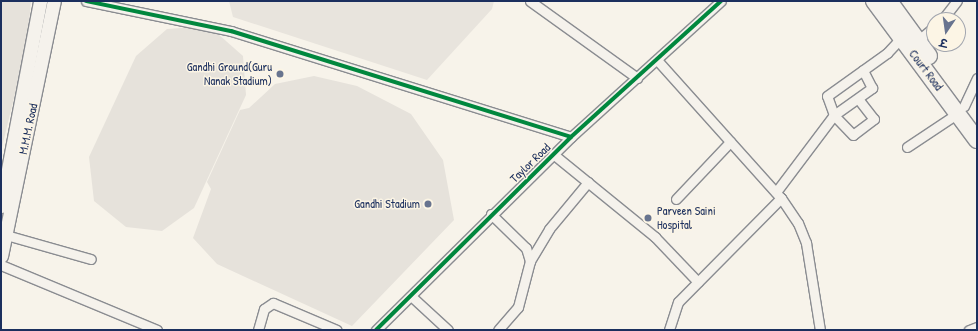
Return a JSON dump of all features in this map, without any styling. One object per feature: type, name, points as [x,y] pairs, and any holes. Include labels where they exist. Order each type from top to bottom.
[{"type":"highway","name":"Court Road","points":[[874,1],[909,42],[961,109],[977,124]]},
{"type":"highway","name":"Court Road","points":[[888,1],[909,42]]},
{"type":"highway","name":"Court Road","points":[[961,109],[977,140]]},
{"type":"main road","name":"M.M.M. Road","points":[[1,206],[40,1]]},
{"type":"main road","name":"M.M.M. Road","points":[[1,256],[54,1]]},
{"type":"street","points":[[86,1],[231,31],[571,137]]},
{"type":"street","points":[[530,1],[637,78]]},
{"type":"street","name":"Taylor Road","points":[[376,330],[491,214],[571,137],[721,1]]},
{"type":"street","points":[[948,12],[957,1]]},
{"type":"street","points":[[859,100],[874,119],[853,135],[834,115],[827,96],[863,70],[926,32]]},
{"type":"street","points":[[657,60],[778,195],[798,223],[806,243],[820,330]]},
{"type":"street","points":[[669,330],[678,302],[778,195],[834,115],[859,100],[872,88],[863,70]]},
{"type":"street","points":[[907,147],[961,109],[977,78]]},
{"type":"street","points":[[676,199],[730,142]]},
{"type":"street","points":[[554,154],[655,237],[698,282]]},
{"type":"street","points":[[498,330],[518,307],[530,261],[548,229],[588,182]]},
{"type":"street","points":[[491,214],[526,248],[530,261]]},
{"type":"street","points":[[6,235],[91,259]]},
{"type":"street","points":[[1,265],[157,330]]},
{"type":"street","points":[[411,296],[448,330]]},
{"type":"street","points":[[258,330],[264,309],[273,303],[337,330]]},
{"type":"street","points":[[969,330],[977,327]]},
{"type":"shaded area","points":[[1,1],[31,1],[27,45],[1,151]]},
{"type":"shaded area","points":[[229,1],[494,1],[492,9],[427,80],[233,17]]},
{"type":"shaded area","points":[[209,26],[243,56],[246,95],[194,208],[162,231],[126,227],[94,201],[89,157],[136,56],[167,29]]},
{"type":"shaded area","points":[[314,76],[357,86],[411,114],[443,160],[454,220],[352,326],[217,264],[193,238],[211,189],[207,182],[240,110],[249,108],[275,84]]},
{"type":"cycle path","points":[[86,1],[231,31],[571,137]]},
{"type":"cycle path","points":[[376,330],[571,137],[721,1]]},
{"type":"place","name":"Gandhi Ground(Guru Nanak Stadium)","points":[[280,74]]},
{"type":"place","name":"Gandhi Stadium","points":[[428,204]]},
{"type":"place","name":"Parveen Saini Hospital","points":[[648,218]]}]
